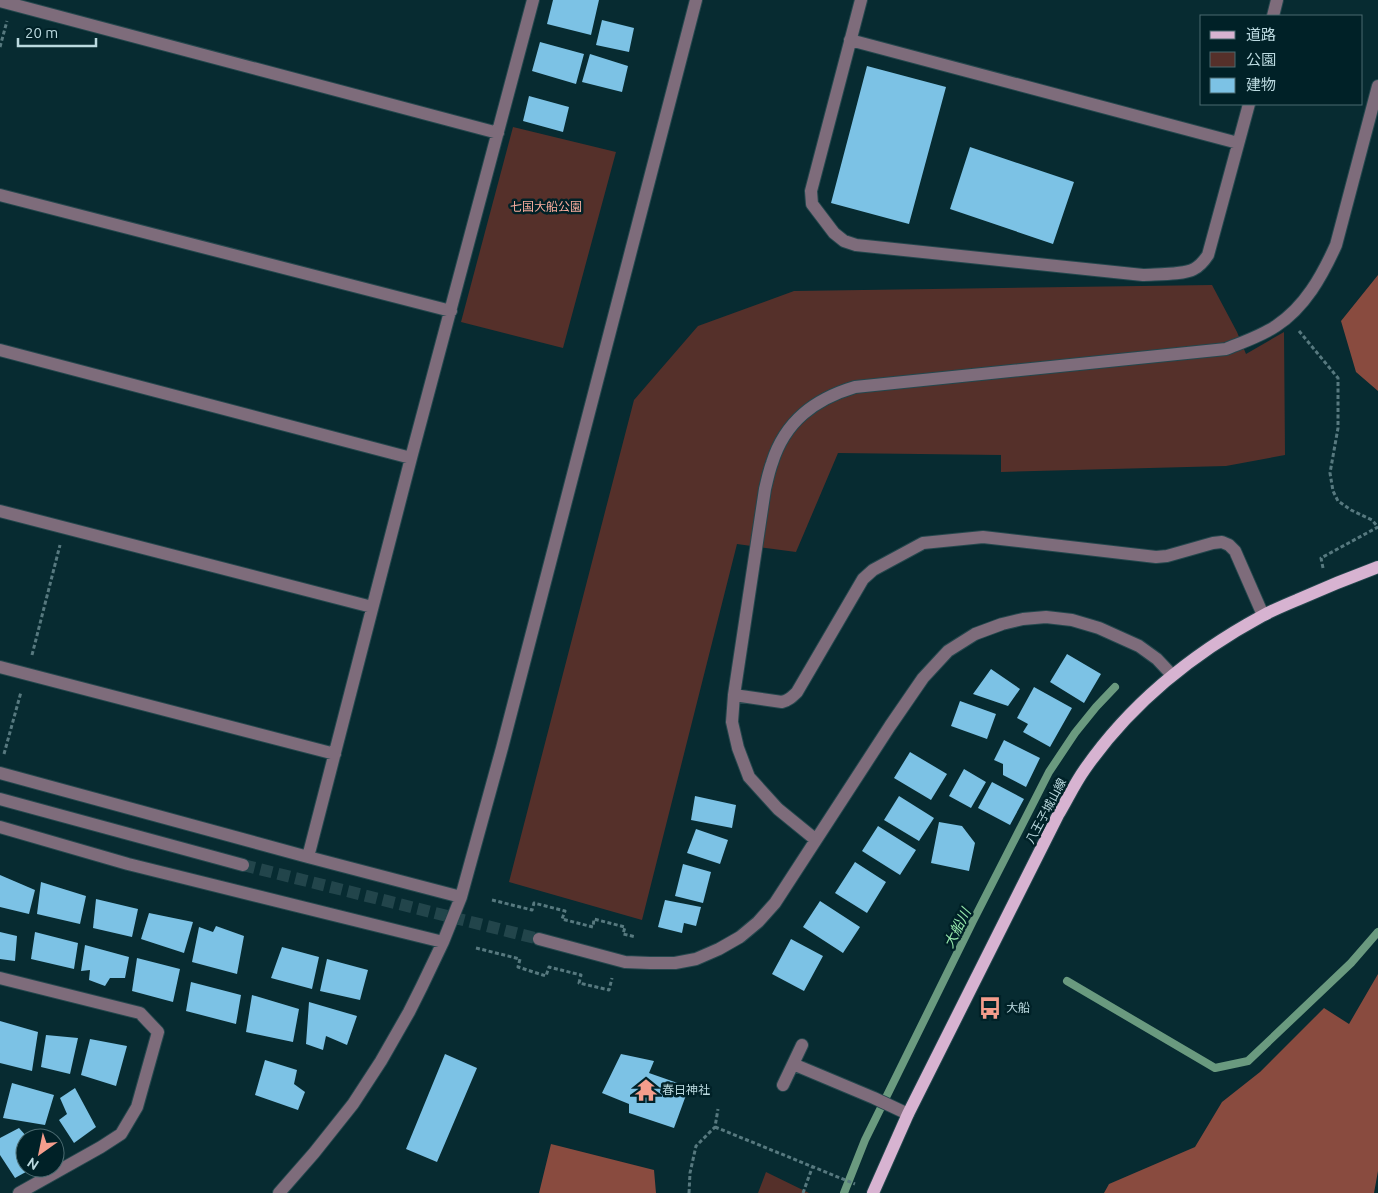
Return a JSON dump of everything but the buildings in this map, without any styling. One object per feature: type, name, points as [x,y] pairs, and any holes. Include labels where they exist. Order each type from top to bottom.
[{"type":"main road","name":"八王子城山線","points":[[873,1193],[908,1114],[1058,815],[1085,770],[1114,732],[1142,701],[1172,675],[1207,650],[1263,615],[1378,567]]},
{"type":"street","points":[[308,858],[372,607],[533,0]]},
{"type":"street","points":[[279,1193],[353,1104],[381,1061],[409,1012],[461,896],[502,748],[696,0]]},
{"type":"street","points":[[860,0],[811,191],[812,204],[834,233],[856,245],[1143,275],[1188,272],[1196,269],[1208,255],[1249,105]]},
{"type":"street","points":[[1273,15],[1277,0]]},
{"type":"street","points":[[8,2],[498,133]]},
{"type":"street","points":[[850,40],[1238,143]]},
{"type":"street","points":[[816,840],[778,809],[749,777],[738,748],[732,722],[734,695],[765,489],[772,462],[780,442],[791,425],[806,411],[825,399],[855,387],[1226,349],[1275,327],[1294,312],[1315,286],[1327,267],[1336,245],[1378,86]]},
{"type":"street","points":[[0,195],[451,311]]},
{"type":"street","points":[[0,350],[412,458]]},
{"type":"street","points":[[0,510],[372,607]]},
{"type":"street","points":[[734,695],[782,702],[793,697],[863,578],[873,570],[923,543],[983,537],[1156,557],[1222,542],[1229,544],[1235,551],[1263,615]]},
{"type":"street","points":[[539,939],[625,962],[675,963],[696,959],[740,937],[758,922],[775,903],[923,678],[948,651],[975,634],[1023,619],[1046,617],[1072,620],[1099,628],[1139,646],[1157,658],[1172,675]]},
{"type":"street","points":[[0,668],[335,754]]},
{"type":"street","points":[[0,773],[308,858],[461,896]]},
{"type":"street","points":[[0,799],[243,865]]},
{"type":"street","points":[[0,828],[128,864],[442,942]]},
{"type":"street","points":[[0,978],[140,1013],[158,1032],[137,1107],[121,1134],[19,1193]]},
{"type":"street","points":[[783,1085],[802,1045]]},
{"type":"street","points":[[793,1064],[908,1114]]},
{"type":"path","points":[[0,47],[8,2]]},
{"type":"path","points":[[1288,317],[1338,378],[1338,428],[1330,473],[1333,491],[1338,501],[1351,510],[1372,520],[1378,528],[1321,558],[1323,568]]},
{"type":"path","points":[[4,754],[65,528]]},
{"type":"path","points":[[492,900],[532,910],[534,903],[565,912],[562,918],[593,927],[594,919],[625,928],[623,934],[636,937]]},
{"type":"path","points":[[476,948],[520,959],[518,967],[546,976],[549,967],[581,975],[579,983],[609,990],[612,975]]},
{"type":"path","points":[[689,1193],[690,1173],[696,1146],[715,1127],[718,1110]]},
{"type":"path","points":[[715,1127],[856,1185]]},
{"type":"path","points":[[803,1193],[812,1168]]},
{"type":"green space","name":"七国大船公園","points":[[513,127],[616,152],[563,348],[461,322]]},
{"type":"green space","points":[[1212,285],[1237,332],[1246,354],[1284,332],[1285,455],[1226,466],[1001,472],[1001,455],[838,453],[796,552],[737,544],[642,920],[509,882],[634,400],[698,326],[794,291]]},
{"type":"green space","points":[[766,1172],[809,1193],[758,1193]]},
{"type":"shaded area","points":[[1378,275],[1378,391],[1356,372],[1341,321]]},
{"type":"shaded area","points":[[1378,974],[1378,1171],[1374,1193],[1104,1193],[1109,1184],[1195,1147],[1222,1102],[1260,1072],[1324,1008],[1349,1024]]},
{"type":"shaded area","points":[[551,1144],[654,1170],[656,1193],[539,1193]]},
{"type":"waterway","name":"大船川","points":[[844,1193],[865,1140],[1049,772],[1075,733],[1115,687]]},
{"type":"waterway","points":[[1067,981],[1215,1068],[1248,1061],[1351,963],[1378,932]]},
{"type":"tunnel","points":[[243,865],[539,939]]},
{"type":"place","name":"大船","points":[[990,1008]]},
{"type":"place","name":"春日神社","points":[[646,1090]]}]
